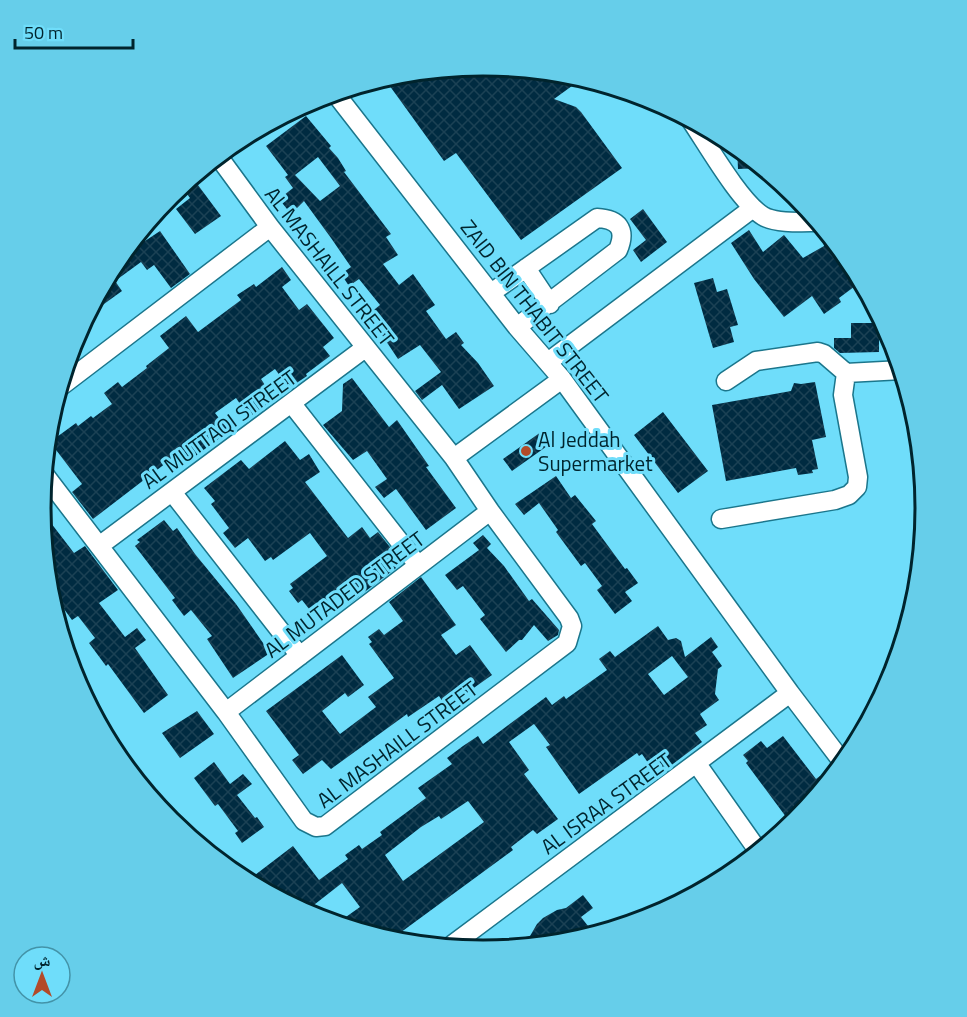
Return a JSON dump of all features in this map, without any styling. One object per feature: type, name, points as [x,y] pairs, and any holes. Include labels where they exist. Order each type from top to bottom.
[{"type":"street","name":"ZAID BIN THABIT STREET","points":[[341,100],[491,293],[562,379],[838,756]]},
{"type":"street","points":[[700,134],[746,202],[765,218],[808,222]]},
{"type":"street","name":"AL MASHAILL STREET","points":[[52,484],[226,712],[304,820],[321,827],[567,643],[572,626],[569,618],[454,458],[270,227],[223,163]]},
{"type":"street","points":[[548,362],[753,208]]},
{"type":"street","points":[[491,293],[597,218],[608,219],[618,225],[622,233],[622,241],[618,250],[518,327]]},
{"type":"street","points":[[71,378],[270,227]]},
{"type":"street","points":[[526,268],[550,304]]},
{"type":"street","name":"AL MUTTAQI STREET","points":[[99,546],[365,348]]},
{"type":"street","points":[[726,381],[756,361],[810,352],[824,354],[846,373],[893,370]]},
{"type":"street","points":[[721,519],[835,500],[849,495],[857,488],[858,477],[843,395],[846,373]]},
{"type":"street","points":[[454,458],[562,379]]},
{"type":"street","points":[[292,404],[418,565]]},
{"type":"street","points":[[172,492],[300,657]]},
{"type":"street","name":"AL MUTADED STREET","points":[[226,712],[490,511]]},
{"type":"street","name":"AL ISRAA STREET","points":[[459,940],[790,693]]},
{"type":"street","points":[[697,764],[755,846]]},
{"type":"building","points":[[484,76],[512,77],[573,85],[554,99],[576,107],[581,112],[622,168],[521,240],[456,153],[444,161],[390,86],[427,80]]},
{"type":"building","points":[[306,116],[331,146],[329,148],[338,158],[346,171],[344,172],[391,234],[386,237],[398,255],[383,264],[399,285],[413,274],[435,305],[426,311],[446,339],[456,332],[464,343],[461,345],[478,363],[494,386],[459,409],[442,385],[422,400],[415,391],[441,372],[420,345],[398,359],[376,326],[377,320],[370,313],[380,305],[359,279],[349,286],[341,274],[351,267],[304,201],[291,214],[279,199],[293,188],[285,177],[288,175],[266,146]],"holes":[[[318,157],[340,186],[320,201],[295,175]]]},
{"type":"building","points":[[738,158],[751,168],[738,169]]},
{"type":"building","points":[[197,184],[221,216],[195,234],[176,209],[190,198],[187,194]]},
{"type":"building","points":[[643,209],[667,242],[641,262],[633,250],[646,240],[630,219]]},
{"type":"building","points":[[749,230],[763,252],[784,235],[803,258],[824,246],[823,240],[855,286],[839,298],[841,302],[824,314],[812,296],[784,317],[754,279],[731,243]]},
{"type":"building","points":[[160,231],[190,274],[171,288],[154,265],[147,270],[141,262],[117,280],[145,241]]},
{"type":"building","points":[[282,267],[291,280],[282,287],[299,310],[307,304],[334,338],[323,347],[330,356],[289,388],[275,369],[261,379],[274,399],[249,417],[236,398],[215,413],[229,431],[190,460],[183,450],[93,519],[72,492],[82,484],[55,449],[57,437],[76,423],[78,426],[91,416],[93,418],[112,404],[104,393],[118,382],[122,387],[169,348],[160,336],[186,316],[198,332],[241,300],[237,295],[254,284],[256,287]]},
{"type":"building","points":[[713,278],[717,292],[727,289],[738,325],[730,327],[734,342],[713,348],[694,283]]},
{"type":"building","points":[[115,282],[122,291],[102,305]]},
{"type":"building","points":[[851,323],[874,323],[879,334],[879,352],[840,353],[834,348],[834,338],[851,338]]},
{"type":"building","points":[[352,378],[389,427],[397,420],[429,466],[426,467],[456,508],[426,530],[396,489],[384,498],[375,487],[387,479],[367,451],[353,460],[323,425],[342,411],[343,384]]},
{"type":"building","points":[[815,382],[826,437],[812,440],[818,469],[812,470],[813,473],[798,475],[796,468],[726,481],[712,405],[791,391],[794,383]]},
{"type":"building","points":[[663,412],[708,471],[678,493],[634,435]]},
{"type":"building","name":"Al Jeddah Supermarket","points":[[541,432],[550,444],[512,471],[503,459]]},
{"type":"building","points":[[285,441],[300,460],[309,454],[320,472],[305,482],[348,538],[362,527],[370,538],[378,532],[398,557],[392,562],[396,568],[350,603],[346,598],[341,601],[337,596],[313,614],[302,600],[298,603],[289,591],[293,588],[290,584],[327,556],[310,533],[273,560],[271,557],[265,561],[248,538],[235,548],[223,533],[229,528],[211,504],[215,501],[204,488],[241,460],[249,469]]},
{"type":"building","points":[[556,476],[571,498],[575,495],[596,521],[592,524],[638,583],[625,592],[632,601],[615,614],[597,590],[602,586],[585,563],[581,566],[556,532],[558,530],[539,503],[524,515],[515,504]]},
{"type":"building","points":[[164,520],[173,531],[177,528],[236,604],[270,653],[233,678],[207,639],[212,636],[191,610],[184,616],[172,600],[175,598],[135,546],[140,542],[137,540]]},
{"type":"building","points":[[52,524],[74,553],[85,546],[118,590],[99,603],[125,637],[137,628],[146,640],[135,648],[168,695],[144,713],[108,664],[106,666],[89,643],[95,638],[78,616],[72,620],[63,607],[59,593]]},
{"type":"building","points":[[483,535],[491,544],[487,548],[504,566],[529,601],[532,599],[559,630],[558,635],[548,641],[534,625],[522,640],[506,652],[480,619],[485,615],[463,586],[457,590],[445,575],[479,550],[473,543]]},
{"type":"building","points":[[421,577],[456,625],[441,635],[456,655],[470,645],[492,675],[454,702],[450,697],[443,702],[439,696],[408,717],[407,714],[331,769],[322,760],[303,774],[292,760],[299,755],[266,711],[342,655],[364,685],[348,697],[345,693],[322,711],[340,734],[376,707],[368,697],[394,678],[369,644],[372,642],[368,637],[379,629],[384,635],[403,621],[389,602]]},
{"type":"building","points":[[658,626],[668,640],[676,638],[681,641],[685,657],[711,637],[718,647],[712,652],[722,666],[718,669],[715,694],[719,700],[700,714],[707,725],[695,733],[702,742],[657,776],[642,754],[639,756],[637,753],[579,794],[546,747],[550,745],[534,724],[509,742],[529,770],[524,774],[558,819],[537,834],[533,830],[511,847],[513,850],[400,933],[344,918],[360,907],[342,883],[313,906],[255,875],[293,846],[319,880],[348,859],[345,855],[359,845],[362,849],[382,835],[380,832],[426,798],[418,788],[452,764],[447,758],[478,736],[483,744],[546,697],[552,705],[564,696],[566,699],[607,670],[599,659],[610,651],[615,657]],"holes":[[[672,656],[688,677],[664,695],[648,674]],[[468,801],[484,822],[403,881],[385,855],[421,827],[439,816],[441,819]]]},
{"type":"building","points":[[197,711],[214,734],[180,758],[162,733]]},
{"type":"building","points":[[783,736],[816,779],[820,776],[822,778],[786,817],[746,763],[748,761],[743,755],[761,741],[767,748]]},
{"type":"building","points":[[214,762],[230,784],[243,774],[252,784],[237,795],[264,827],[242,843],[235,833],[238,831],[218,804],[215,806],[194,778]]},
{"type":"building","points":[[583,895],[593,908],[581,917],[589,928],[529,938],[543,918],[566,908]]},
{"type":"place","name":"Al Jeddah Supermarket","points":[[526,451]]}]
